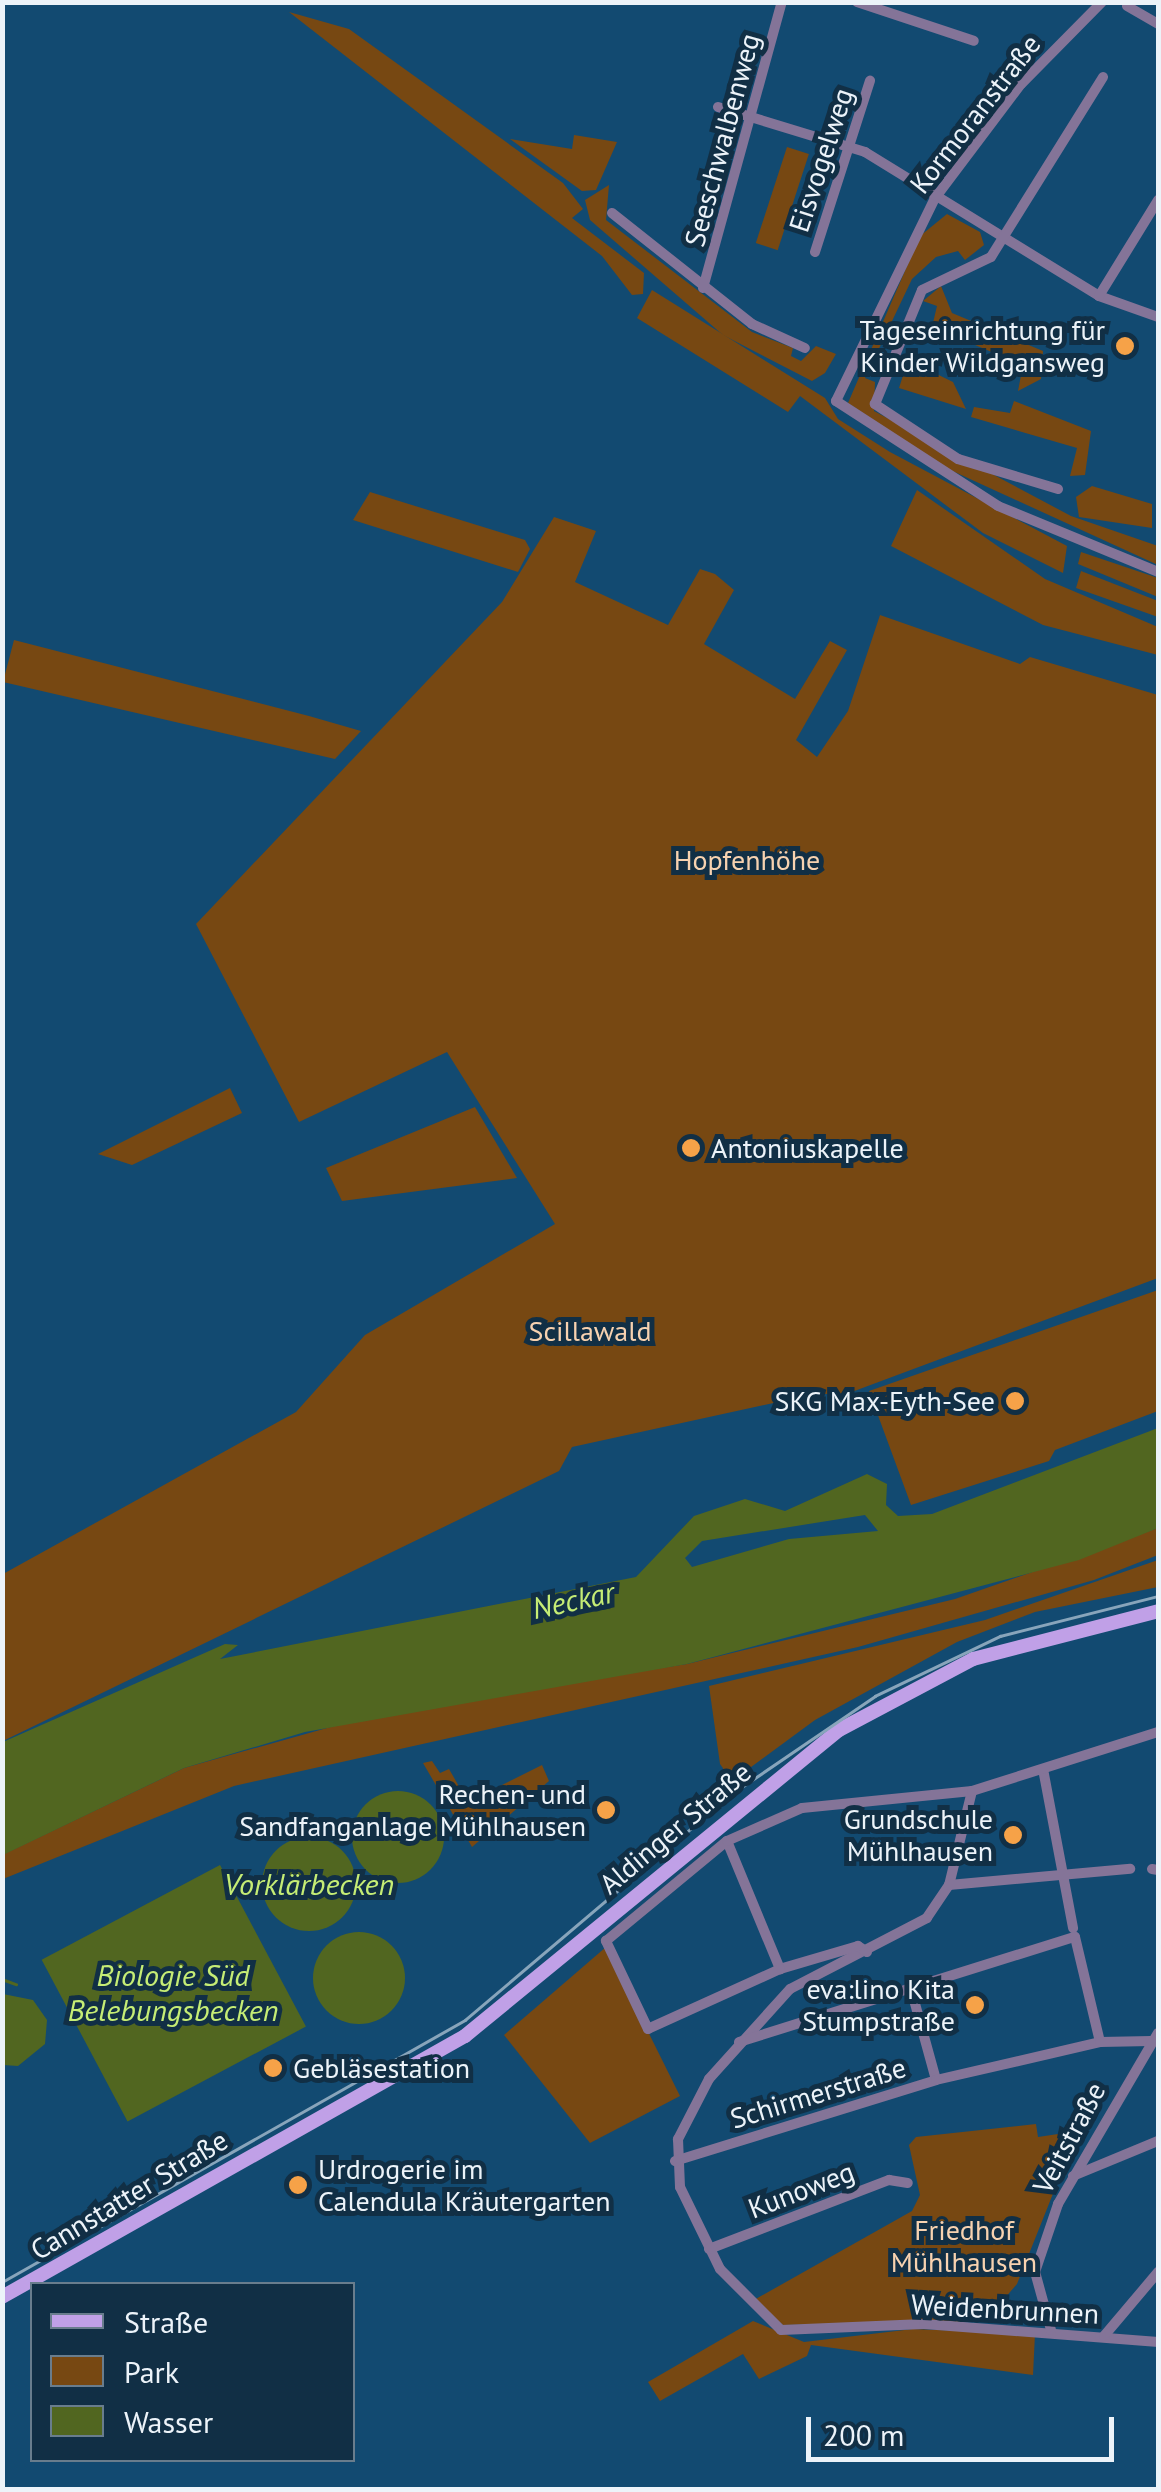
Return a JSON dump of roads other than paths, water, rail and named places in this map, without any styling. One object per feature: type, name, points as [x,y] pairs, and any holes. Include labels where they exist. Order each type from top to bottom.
[{"type":"main road","name":"Aldinger Straße","points":[[281,2134],[464,2036],[839,1730],[974,1659],[1158,1603]]},
{"type":"main road","name":"Aldinger Straße","points":[[1128,1615],[1158,1612]]},
{"type":"main road","name":"Cannstatter Straße","points":[[2,2297],[281,2134]]},
{"type":"street","name":"Seeschwalbenweg","points":[[703,288],[782,2]]},
{"type":"street","points":[[856,2],[974,41]]},
{"type":"street","name":"Kormoranstraße","points":[[1102,2],[1021,84],[934,198],[839,380],[836,402],[855,421],[998,506],[1158,572]]},
{"type":"street","points":[[1128,6],[1151,8],[1158,24]]},
{"type":"street","points":[[1058,489],[958,459],[875,404],[922,290],[990,257],[1103,78]]},
{"type":"street","name":"Eisvogelweg","points":[[815,252],[870,81]]},
{"type":"street","points":[[718,107],[848,147],[1099,296],[1158,317]]},
{"type":"street","points":[[1099,296],[1158,200]]},
{"type":"street","points":[[612,214],[703,288],[805,348]]},
{"type":"street","name":"Aldinger Straße","points":[[727,1840],[780,1969],[648,2029],[606,1941],[727,1840],[802,1808],[972,1790],[1158,1732]]},
{"type":"street","points":[[1043,1769],[1100,2042]]},
{"type":"street","points":[[676,2161],[695,2099],[739,2042],[790,1989],[927,1918],[949,1885],[972,1790]]},
{"type":"street","points":[[949,1885],[1062,1872],[1130,1870]]},
{"type":"street","points":[[739,2042],[911,1989],[1074,1932]]},
{"type":"street","points":[[780,1969],[858,1946],[867,1952]]},
{"type":"street","points":[[911,1989],[936,2080]]},
{"type":"street","name":"Schirmerstraße","points":[[676,2161],[936,2080],[1100,2042],[1155,2037]]},
{"type":"street","name":"Veitstraße","points":[[1051,2330],[1036,2272],[1073,2176],[1155,2037]]},
{"type":"street","points":[[1073,2176],[1158,2141]]},
{"type":"street","name":"Weidenbrunnen","points":[[676,2161],[709,2250],[761,2318],[797,2335],[924,2324],[1051,2330],[1158,2342]]},
{"type":"street","name":"Kunoweg","points":[[709,2250],[889,2180],[908,2183]]},
{"type":"street","points":[[1104,2336],[1158,2272]]},
{"type":"water","name":"Neckar","points":[[1158,1428],[1158,1528],[1079,1560],[687,1664],[305,1732],[184,1768],[3,1855],[3,1742],[225,1644],[238,1645],[220,1659],[636,1577],[694,1516],[745,1499],[785,1511],[867,1474],[887,1484],[886,1505],[898,1516],[932,1514]],"holes":[[[865,1515],[878,1531],[789,1539],[692,1567],[685,1558],[702,1541]]]},
{"type":"water","points":[[398,1791],[416,1794],[431,1804],[441,1819],[441,1855],[431,1870],[416,1880],[398,1883],[380,1880],[365,1870],[355,1855],[352,1837],[355,1819],[365,1804],[380,1794]]},
{"type":"water","name":"Vorklärbecken","points":[[309,1837],[327,1841],[342,1851],[352,1866],[356,1884],[352,1902],[342,1917],[327,1927],[309,1931],[291,1927],[276,1917],[266,1902],[262,1884],[266,1866],[276,1851],[291,1841]]},
{"type":"water","name":"Biologie Süd Belebungsbecken","points":[[220,1865],[306,2027],[128,2121],[42,1960]]},
{"type":"water","name":"Vorklärbecken","points":[[350,1932],[368,1932],[385,1939],[398,1952],[405,1978],[398,2004],[385,2017],[368,2024],[350,2024],[333,2017],[320,2004],[313,1987],[313,1969],[320,1952],[333,1939]]},
{"type":"water","points":[[3,1994],[33,2000],[47,2020],[45,2044],[18,2066],[3,2065]]},
{"type":"waterway","points":[[2,1979],[16,1984]]},
{"type":"tram line","points":[[2,2282],[465,2020],[733,1793],[875,1696],[1000,1636],[1158,1596]]},
{"type":"place","name":"Tageseinrichtung für Kinder Wildgansweg","points":[[1125,346]]},
{"type":"place","name":"Antoniuskapelle","points":[[691,1148]]},
{"type":"place","name":"SKG Max-Eyth-See","points":[[1015,1401]]},
{"type":"place","name":"Rechen- und Sandfanganlage Mühlhausen","points":[[606,1810]]},
{"type":"place","name":"Grundschule Mühlhausen","points":[[1013,1835]]},
{"type":"place","name":"eva:lino Kita Stumpstraße","points":[[975,2005]]},
{"type":"place","name":"Gebläsestation","points":[[273,2068]]},
{"type":"place","name":"Urdrogerie im Calendula Kräutergarten","points":[[298,2185]]},
{"type":"park label","name":"Hopfenhöhe","points":[[747,860]]},
{"type":"park label","name":"Scillawald","points":[[590,1331]]},
{"type":"park label","name":"Friedhof Mühlhausen","points":[[964,2246]]}]
